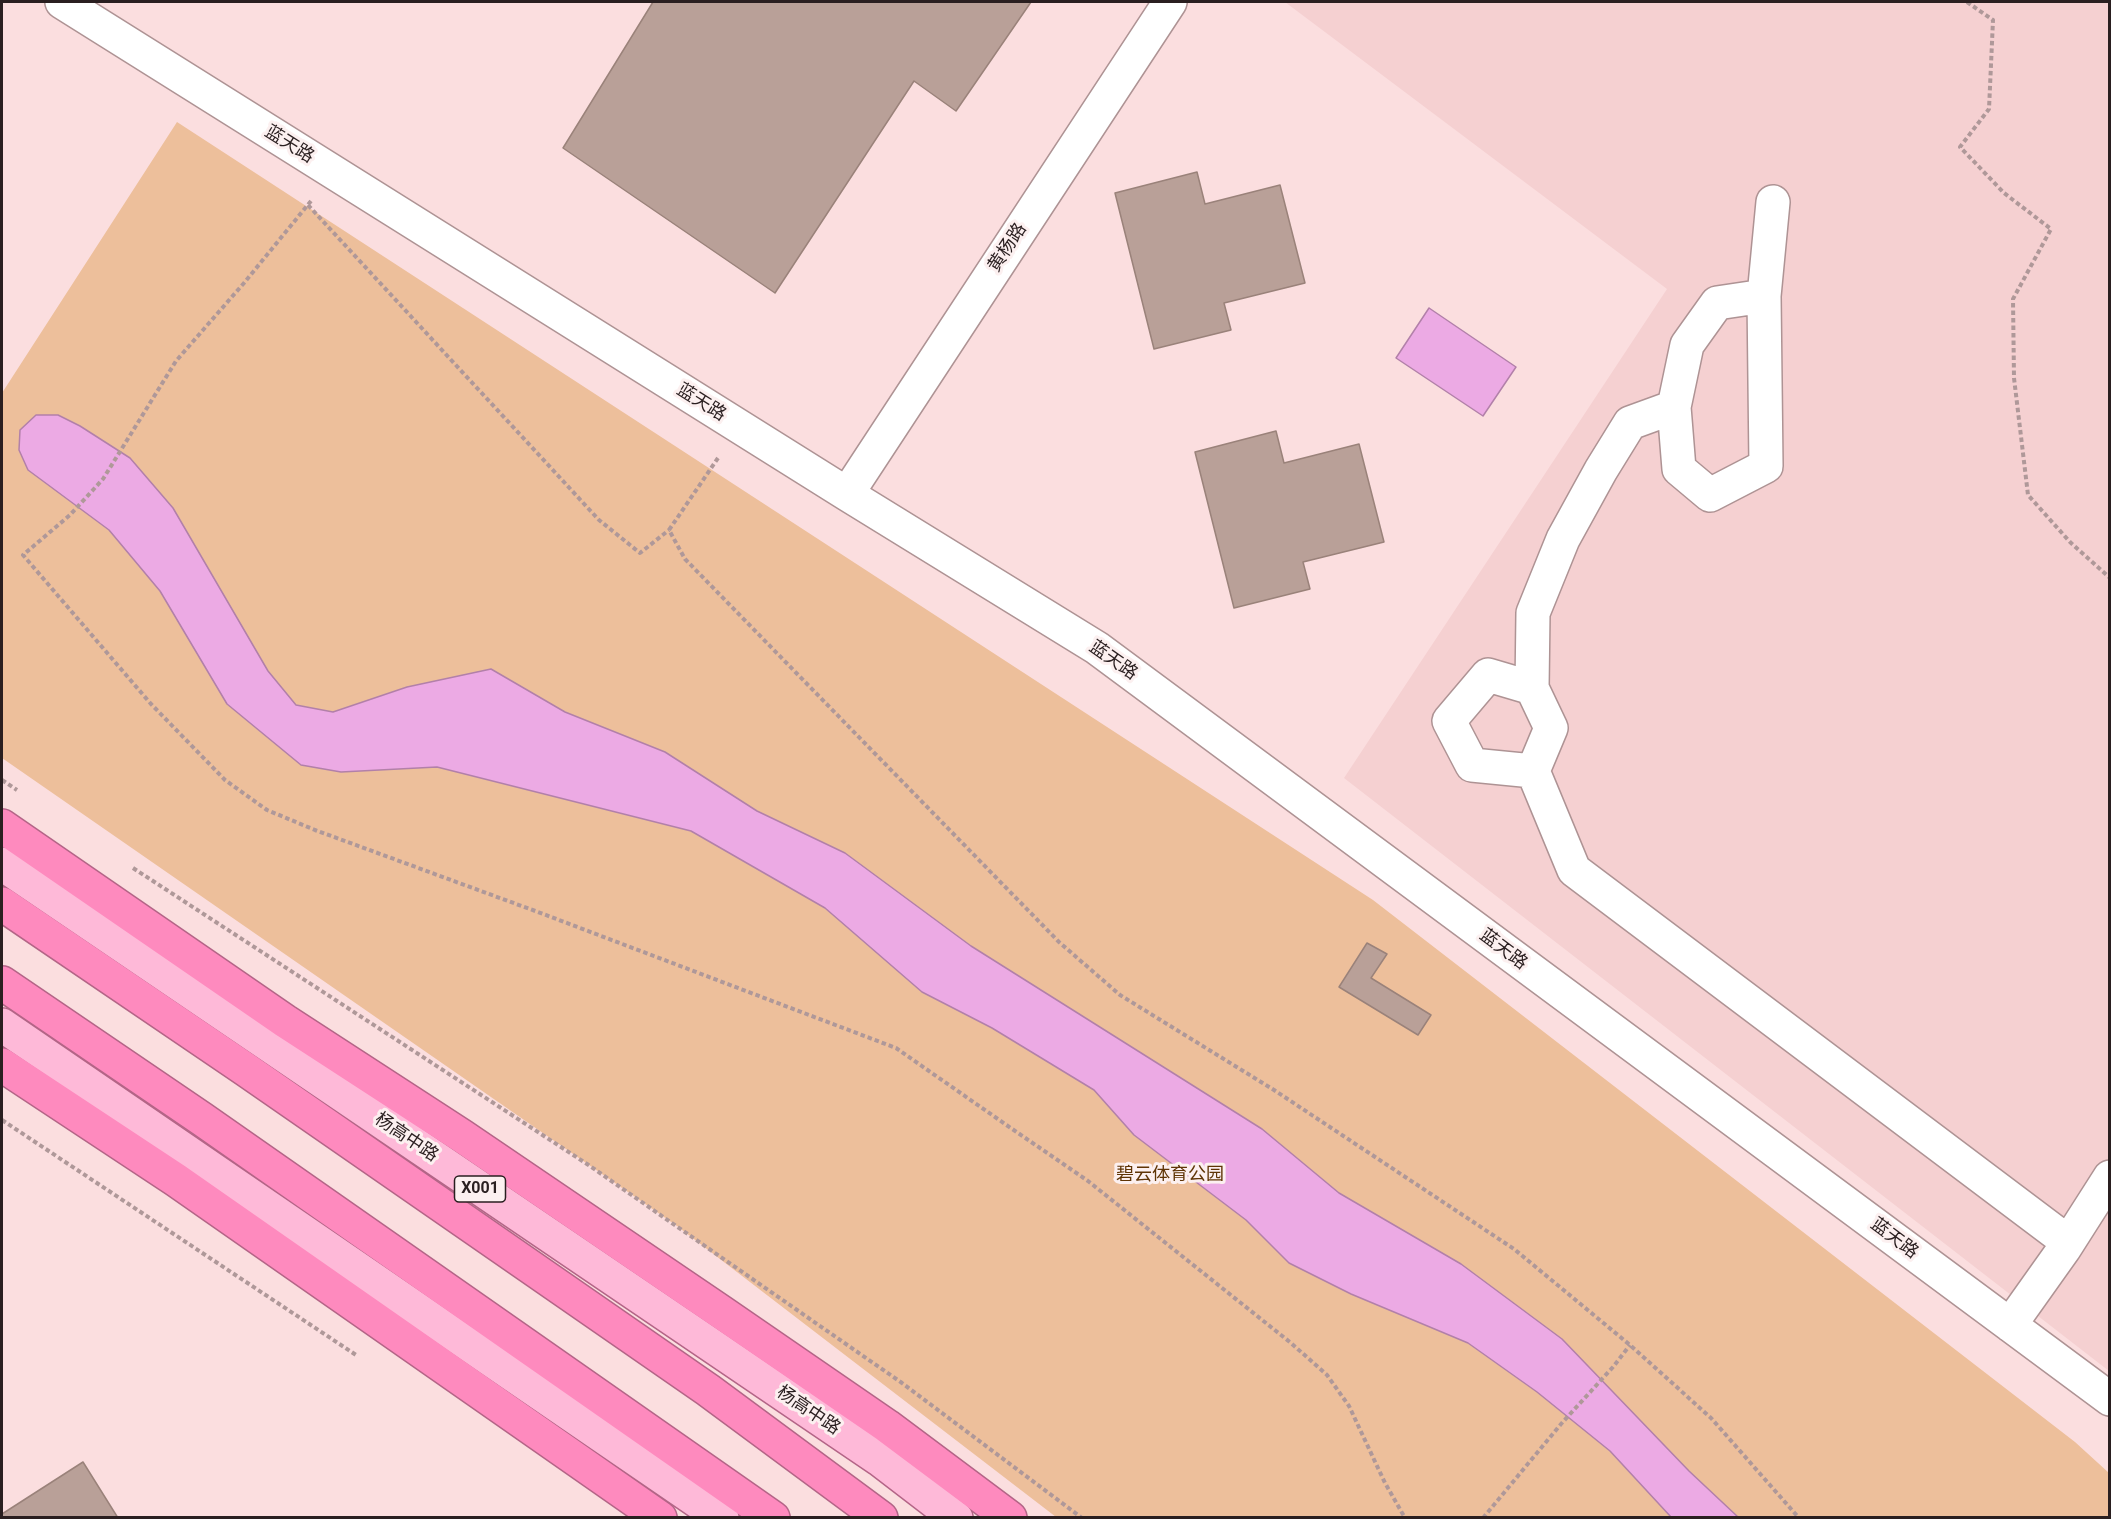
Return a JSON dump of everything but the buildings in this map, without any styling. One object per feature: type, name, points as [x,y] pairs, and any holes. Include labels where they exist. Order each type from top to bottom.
[{"type":"highway","points":[[2,826],[285,1021],[462,1136],[740,1325],[887,1426],[1010,1518]]},
{"type":"highway","name":"杨高中路","points":[[2,904],[708,1390],[881,1518]]},
{"type":"highway","points":[[2,983],[212,1126],[773,1518]]},
{"type":"highway","points":[[2,1065],[176,1180],[660,1518]]},
{"type":"main road","name":"杨高中路","points":[[2,864],[879,1459],[956,1518]]},
{"type":"main road","points":[[2,1025],[722,1518]]},
{"type":"street","name":"蓝天路","points":[[62,2],[846,495],[1097,648],[2109,1399]]},
{"type":"street","name":"黄杨路","points":[[846,495],[1170,2]]},
{"type":"street","points":[[1764,296],[1717,303],[1686,345],[1674,407],[1679,469],[1710,495],[1766,466],[1764,296],[1773,202]]},
{"type":"street","points":[[1674,407],[1630,423],[1600,470],[1563,539],[1533,613],[1532,688],[1551,728],[1533,771],[1574,870],[2068,1242]]},
{"type":"street","points":[[1532,688],[1488,675],[1449,721],[1472,765],[1533,771]]},
{"type":"street","points":[[2010,1325],[2109,1178]]},
{"type":"path","points":[[1967,2],[1994,20],[1989,109],[1960,147],[2004,193],[2051,229],[2013,299],[2014,378],[2028,495],[2070,542],[2109,578]]},
{"type":"path","points":[[334,173],[244,283],[176,361],[103,478],[70,515],[23,555],[151,704],[225,780],[267,810],[896,1048],[1088,1181],[1291,1343],[1327,1376],[1349,1406],[1385,1483],[1405,1518]]},
{"type":"path","points":[[308,205],[599,520],[640,552],[669,530],[739,427]]},
{"type":"path","points":[[669,530],[685,560],[765,643],[814,690],[1051,934],[1120,995],[1274,1090],[1514,1249],[1630,1345],[1711,1418],[1799,1518]]},
{"type":"path","points":[[2,780],[20,792]]},
{"type":"path","points":[[126,863],[597,1171],[902,1383],[1083,1518]]},
{"type":"path","points":[[2,1120],[366,1361]]},
{"type":"path","points":[[1482,1518],[1630,1345]]},
{"type":"shaded area","points":[[1285,2],[2109,2],[2109,1371],[1344,778],[1667,289]]},
{"type":"shaded area","points":[[1429,308],[1516,367],[1483,416],[1396,358]]},
{"type":"shaded area","points":[[36,415],[58,415],[80,426],[130,458],[173,508],[268,671],[296,705],[333,712],[407,687],[491,669],[565,712],[665,752],[757,811],[845,853],[971,946],[1262,1129],[1339,1193],[1461,1264],[1562,1339],[1689,1471],[1738,1517],[1671,1517],[1610,1451],[1537,1392],[1468,1343],[1351,1294],[1289,1263],[1246,1220],[1134,1135],[1094,1090],[992,1028],[922,992],[825,908],[691,831],[437,767],[341,772],[301,765],[227,704],[160,591],[109,530],[28,470],[19,450],[20,430]]},
{"type":"green space","name":"碧云体育公园","points":[[177,122],[1373,900],[2075,1442],[2109,1473],[2109,1517],[1056,1517],[677,1226],[2,758],[2,393]]}]
